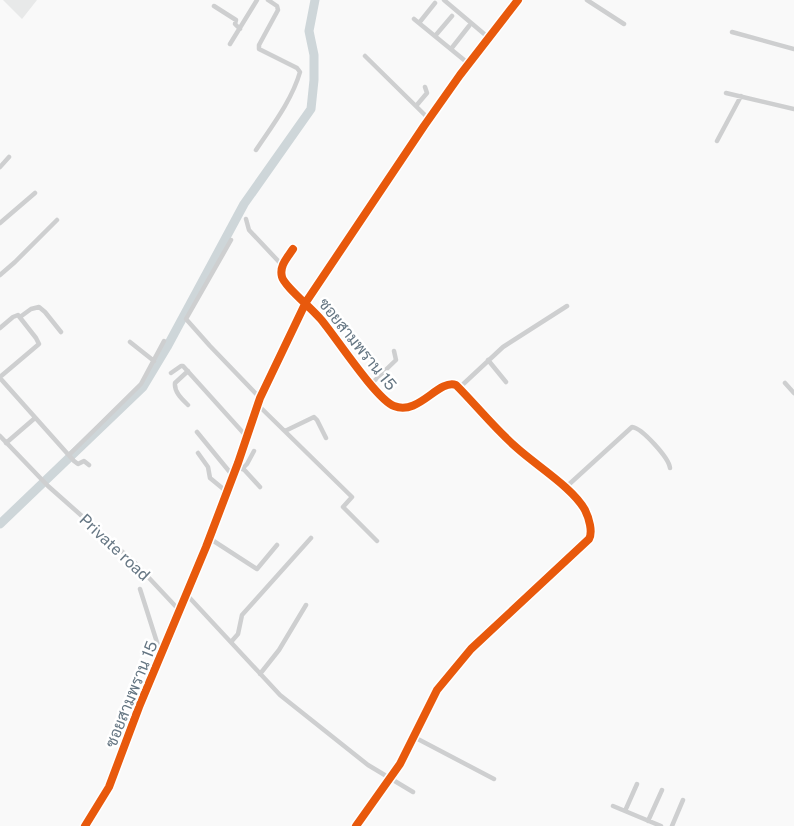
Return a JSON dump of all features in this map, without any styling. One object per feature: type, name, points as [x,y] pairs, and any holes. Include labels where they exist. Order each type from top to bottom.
[{"type":"street","points":[[230,44],[257,0]]},
{"type":"street","points":[[256,150],[274,123],[297,82],[300,72],[297,68],[258,49],[278,10],[277,6],[268,0]]},
{"type":"street","points":[[444,0],[489,38]]},
{"type":"street","points":[[293,249],[282,265],[283,280],[306,302],[429,118],[518,0]]},
{"type":"street","points":[[587,0],[624,24]]},
{"type":"street","points":[[419,23],[435,3]]},
{"type":"street","points":[[214,6],[236,20],[235,24],[240,29]]},
{"type":"street","points":[[435,36],[452,16]]},
{"type":"street","points":[[414,19],[469,64]]},
{"type":"street","points":[[451,49],[469,26]]},
{"type":"street","points":[[732,32],[794,49]]},
{"type":"street","points":[[365,56],[429,118]]},
{"type":"street","points":[[416,106],[427,94],[425,87]]},
{"type":"street","points":[[726,93],[794,109]]},
{"type":"street","points":[[717,141],[741,96]]},
{"type":"street","points":[[0,167],[10,157]]},
{"type":"street","points":[[0,223],[35,193]]},
{"type":"street","points":[[246,219],[249,230],[282,265]]},
{"type":"street","points":[[0,275],[57,220]]},
{"type":"street","points":[[231,240],[186,319],[260,398]]},
{"type":"street","name":"ซอยสามพราน 15","points":[[85,826],[109,787],[227,492],[260,398],[306,302],[371,384],[395,407],[411,406],[420,403],[446,384],[451,383],[459,388]]},
{"type":"street","points":[[364,826],[357,824],[390,779],[438,690],[471,649],[591,537],[585,509],[565,488],[516,448],[459,388],[511,341],[566,306]]},
{"type":"street","points":[[0,328],[16,316],[20,317],[30,309],[39,307],[61,332]]},
{"type":"street","points":[[20,317],[39,344],[0,377],[74,461],[78,464],[84,462],[88,465]]},
{"type":"street","points":[[69,455],[141,384],[164,341]]},
{"type":"street","points":[[130,342],[154,360]]},
{"type":"street","points":[[371,384],[396,360],[394,351]]},
{"type":"street","points":[[488,360],[506,382]]},
{"type":"street","points":[[172,373],[181,366],[188,371],[247,437]]},
{"type":"street","points":[[188,371],[174,386],[188,405]]},
{"type":"street","points":[[785,383],[794,392]]},
{"type":"street","points":[[258,405],[352,497],[343,507],[377,541]]},
{"type":"street","points":[[285,431],[314,417],[326,438]]},
{"type":"street","points":[[6,443],[35,418]]},
{"type":"street","points":[[565,488],[632,427],[638,428],[652,442],[667,459],[670,468]]},
{"type":"street","points":[[197,432],[233,476]]},
{"type":"street","name":"Private road","points":[[0,436],[48,486],[134,563],[180,611]]},
{"type":"street","points":[[198,452],[208,467],[210,478],[227,492]]},
{"type":"street","points":[[242,469],[254,452]]},
{"type":"street","points":[[238,463],[260,487]]},
{"type":"street","points":[[209,538],[257,569],[277,545]]},
{"type":"street","points":[[231,642],[238,634],[242,616],[311,538]]},
{"type":"street","points":[[140,589],[161,655]]},
{"type":"street","points":[[187,595],[280,695],[368,766],[413,792]]},
{"type":"street","points":[[260,674],[279,650],[306,605]]},
{"type":"street","points":[[414,737],[494,779]]},
{"type":"street","points":[[625,811],[637,784]]},
{"type":"street","points":[[648,821],[662,790]]},
{"type":"street","points":[[672,826],[683,800]]},
{"type":"street","points":[[613,806],[661,826]]},
{"type":"shaded area","points":[[3,0],[37,0],[22,19]]},
{"type":"waterway","points":[[0,524],[143,387],[167,347],[244,204],[311,109],[314,55],[309,31],[315,0]]},
{"type":"cycle path","points":[[85,826],[109,787],[139,707],[206,547],[260,398],[306,302],[424,126],[460,75],[518,0]]},
{"type":"cycle path","points":[[293,249],[286,259],[281,273],[284,281],[319,317],[378,393],[394,406],[403,408],[420,402],[442,387],[456,385],[509,441],[572,494],[585,510],[591,529],[589,539],[471,649],[437,690],[400,764],[356,826]]}]
